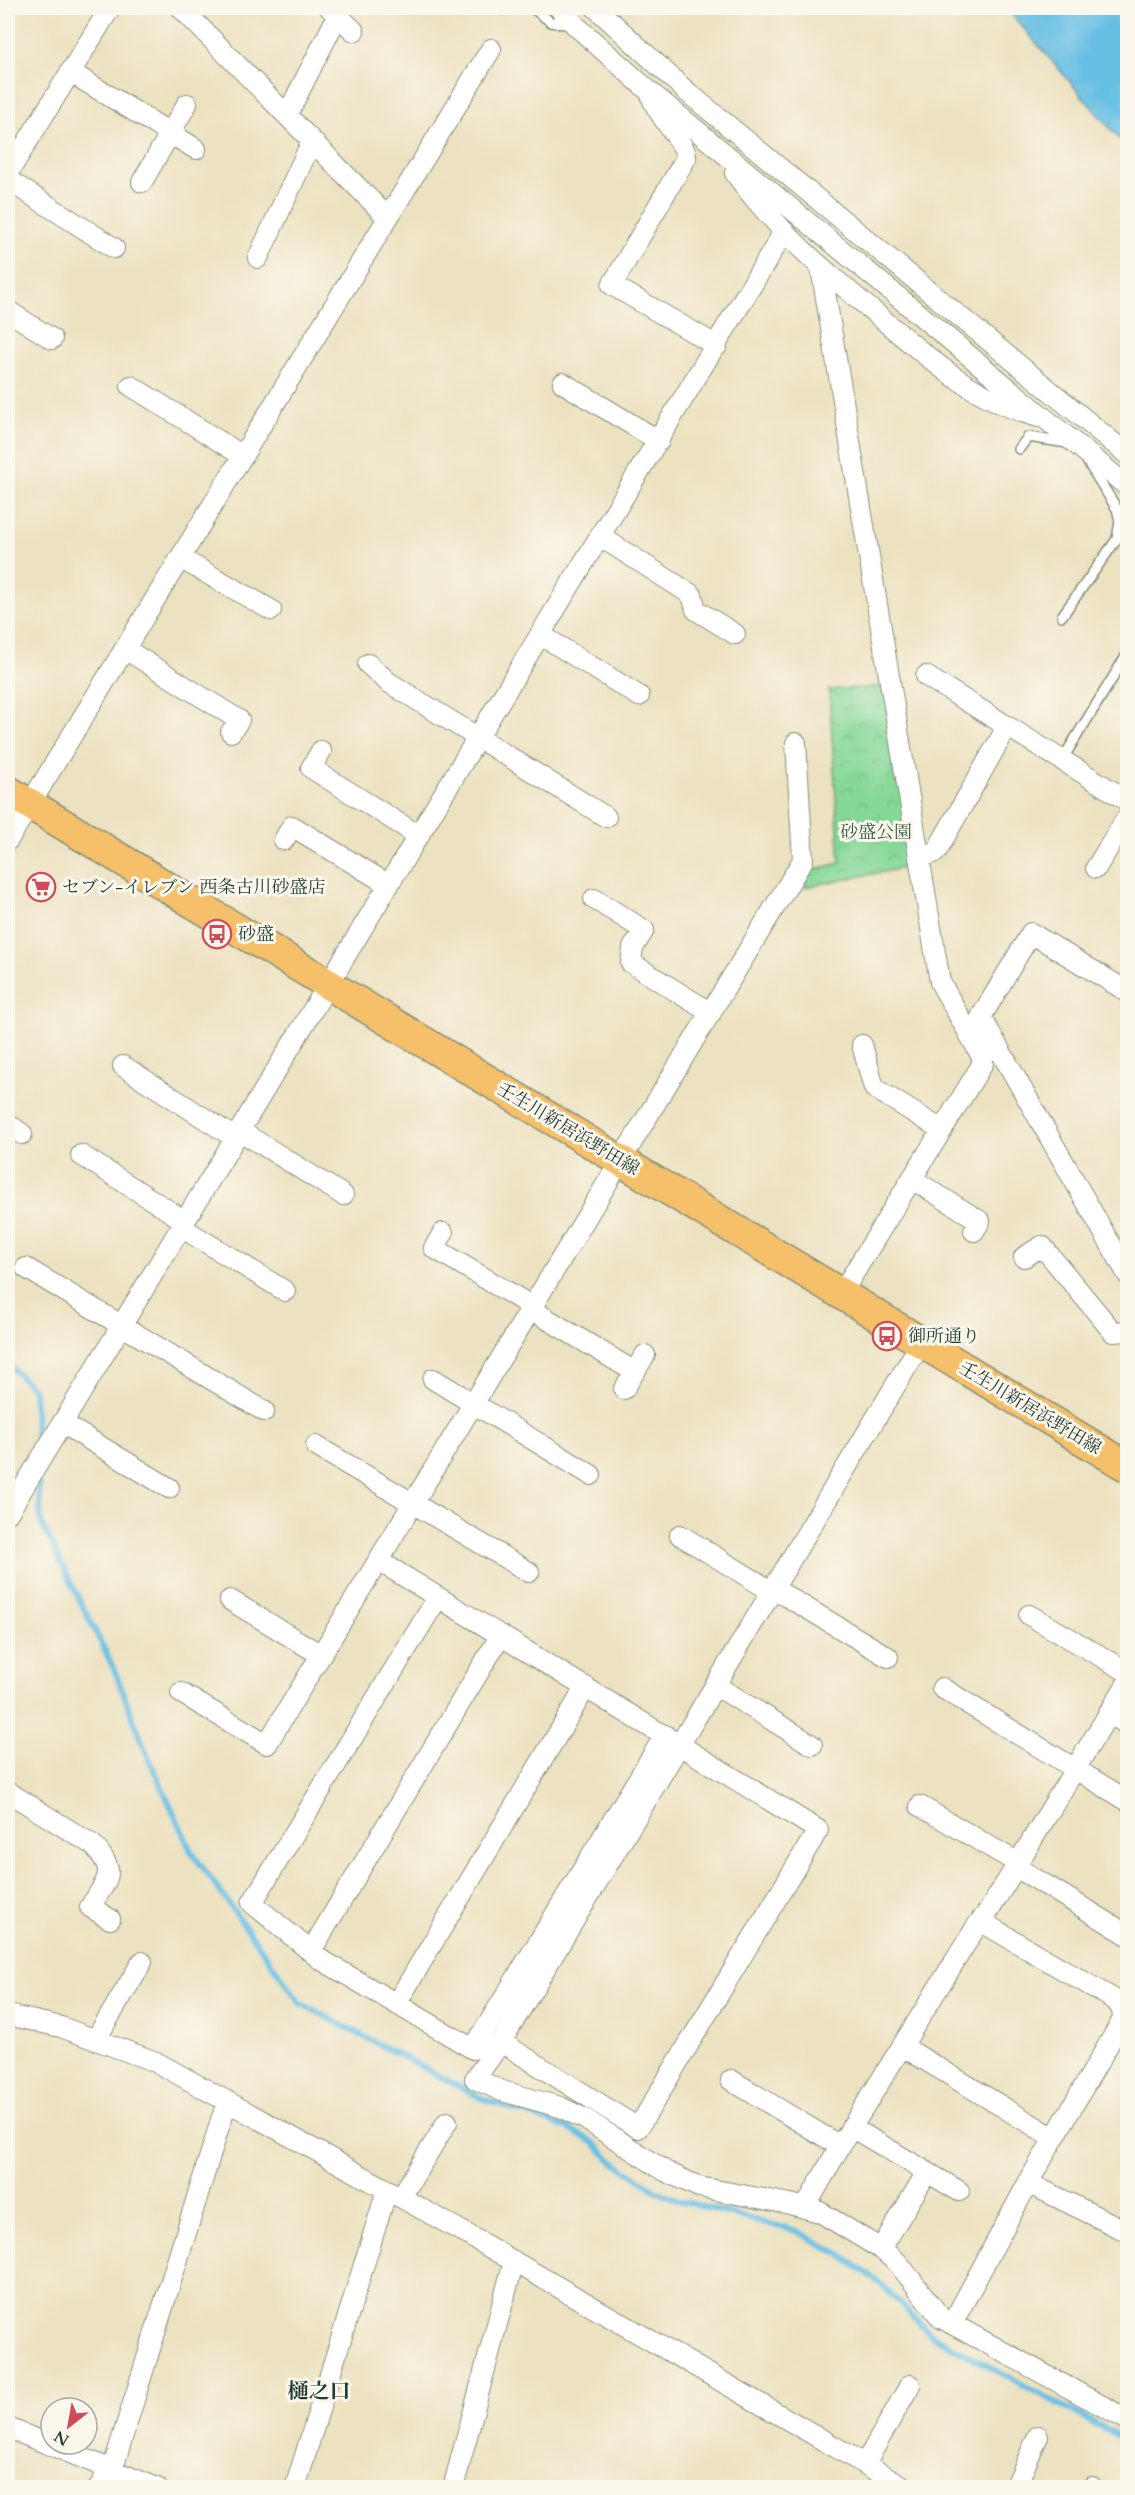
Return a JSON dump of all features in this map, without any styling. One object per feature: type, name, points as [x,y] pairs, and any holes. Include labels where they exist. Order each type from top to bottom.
[{"type":"main road","name":"壬生川新居浜野田線","points":[[19,797],[1128,1467]]},
{"type":"street","points":[[8,173],[110,8]]},
{"type":"street","points":[[181,8],[388,218]]},
{"type":"street","points":[[559,8],[650,92],[727,157],[1128,487]]},
{"type":"street","points":[[596,8],[686,91],[1128,455]]},
{"type":"street","points":[[287,115],[334,11],[354,31]]},
{"type":"street","points":[[8,840],[19,797],[125,649],[491,49]]},
{"type":"street","points":[[70,72],[196,149]]},
{"type":"street","points":[[650,92],[655,109],[687,153],[612,285],[717,346]]},
{"type":"street","points":[[142,182],[187,104]]},
{"type":"street","points":[[258,258],[312,141]]},
{"type":"street","points":[[727,157],[732,169],[751,195],[784,232],[821,268],[923,354],[974,391],[1008,408],[1046,419]]},
{"type":"street","points":[[8,180],[114,248]]},
{"type":"street","points":[[8,1513],[784,232]]},
{"type":"street","points":[[821,268],[926,856],[940,982],[988,1051],[1128,1275]]},
{"type":"street","points":[[8,311],[52,339]]},
{"type":"street","points":[[563,383],[659,441]]},
{"type":"street","points":[[131,386],[243,456]]},
{"type":"street","points":[[601,537],[692,595],[696,610],[735,634]]},
{"type":"street","points":[[180,558],[271,610]]},
{"type":"street","points":[[541,635],[639,696]]},
{"type":"street","points":[[125,649],[239,720],[231,732]]},
{"type":"street","points":[[368,664],[388,682],[606,817]]},
{"type":"street","points":[[926,676],[1128,801]]},
{"type":"street","points":[[926,856],[1007,727]]},
{"type":"street","points":[[181,1693],[267,1744],[533,1309],[803,860],[796,743]]},
{"type":"street","points":[[321,751],[311,768],[419,836]]},
{"type":"street","points":[[1096,868],[1128,816]]},
{"type":"street","points":[[284,840],[292,826],[389,885]]},
{"type":"street","points":[[594,899],[644,930],[633,948],[631,963],[711,1013]]},
{"type":"street","points":[[841,1294],[983,1062],[988,1051],[981,1017],[1030,933],[1128,992]]},
{"type":"street","points":[[862,1046],[874,1088],[942,1130]]},
{"type":"street","points":[[123,1066],[344,1195]]},
{"type":"street","points":[[81,1155],[285,1291]]},
{"type":"street","points":[[912,1179],[980,1221],[974,1231]]},
{"type":"street","points":[[443,1233],[434,1248],[635,1372]]},
{"type":"street","points":[[1024,1257],[1042,1246],[1113,1332],[1128,1331]]},
{"type":"street","points":[[26,1268],[264,1411]]},
{"type":"street","points":[[438,1597],[252,1903],[311,1951],[473,2049],[514,2000],[672,1739],[715,1685],[921,1342]]},
{"type":"street","points":[[433,1379],[591,1475]]},
{"type":"street","points":[[62,1423],[170,1488]]},
{"type":"street","points":[[316,1446],[529,1572]]},
{"type":"street","points":[[680,1535],[888,1657]]},
{"type":"street","points":[[379,1561],[818,1830],[638,2128],[501,2042]]},
{"type":"street","points":[[230,1600],[321,1655]]},
{"type":"street","points":[[1029,1615],[1128,1672]]},
{"type":"street","points":[[311,1951],[501,1635]]},
{"type":"street","points":[[805,2208],[851,2127],[1017,1865],[1128,1682]]},
{"type":"street","points":[[715,1685],[812,1744]]},
{"type":"street","points":[[396,2004],[586,1687]]},
{"type":"street","points":[[942,1688],[1128,1802]]},
{"type":"street","points":[[1108,1713],[1128,1725]]},
{"type":"street","points":[[8,1792],[93,1845],[103,1856],[108,1864],[109,1875],[90,1907],[110,1919]]},
{"type":"street","points":[[920,1806],[1128,1935]]},
{"type":"street","points":[[952,2324],[1028,2184],[1122,2021],[1121,2007],[1114,2000],[981,1921]]},
{"type":"street","points":[[96,2039],[142,1962]]},
{"type":"street","points":[[514,2000],[501,2042],[475,2079],[502,2091],[560,2107],[577,2115],[665,2171],[699,2187],[820,2212],[881,2249],[898,2263],[941,2318],[1128,2420]]},
{"type":"street","points":[[8,2015],[61,2027],[156,2062],[394,2193],[906,2487]]},
{"type":"street","points":[[902,2046],[1054,2138]]},
{"type":"street","points":[[731,2080],[840,2146]]},
{"type":"street","points":[[99,2487],[116,2458],[227,2102]]},
{"type":"street","points":[[295,2487],[394,2193],[447,2122]]},
{"type":"street","points":[[851,2127],[959,2191]]},
{"type":"street","points":[[881,2249],[927,2172]]},
{"type":"street","points":[[1028,2184],[1128,2232]]},
{"type":"street","points":[[453,2487],[514,2261]]},
{"type":"street","points":[[865,2464],[910,2385]]},
{"type":"street","points":[[8,2428],[157,2487]]},
{"type":"street","points":[[1014,2487],[1038,2436]]},
{"type":"lane","points":[[532,8],[551,22],[575,25]]},
{"type":"lane","points":[[1019,449],[1028,437],[1076,444],[1117,510],[1120,521],[1117,539],[1062,616]]},
{"type":"lane","points":[[1062,760],[1128,653]]},
{"type":"green space","name":"砂盛公園","points":[[891,686],[920,865],[805,887],[804,872],[840,863],[829,690]]},
{"type":"water","points":[[1006,8],[1127,8],[1127,148]]},
{"type":"waterway","points":[[8,1364],[34,1390],[37,1454]]},
{"type":"waterway","points":[[38,1473],[41,1523],[114,1669],[146,1752],[191,1851],[300,2003],[481,2098],[567,2128],[593,2142],[611,2160],[655,2190],[681,2201],[797,2231],[839,2254],[880,2283],[932,2336],[1128,2441]]},
{"type":"place","name":"セブン-イレブン 西条古川砂盛店","points":[[41,887]]},
{"type":"place","name":"砂盛","points":[[217,934]]},
{"type":"place","name":"御所通り","points":[[887,1336]]},
{"type":"district","name":"樋之口","points":[[319,2391]]}]
